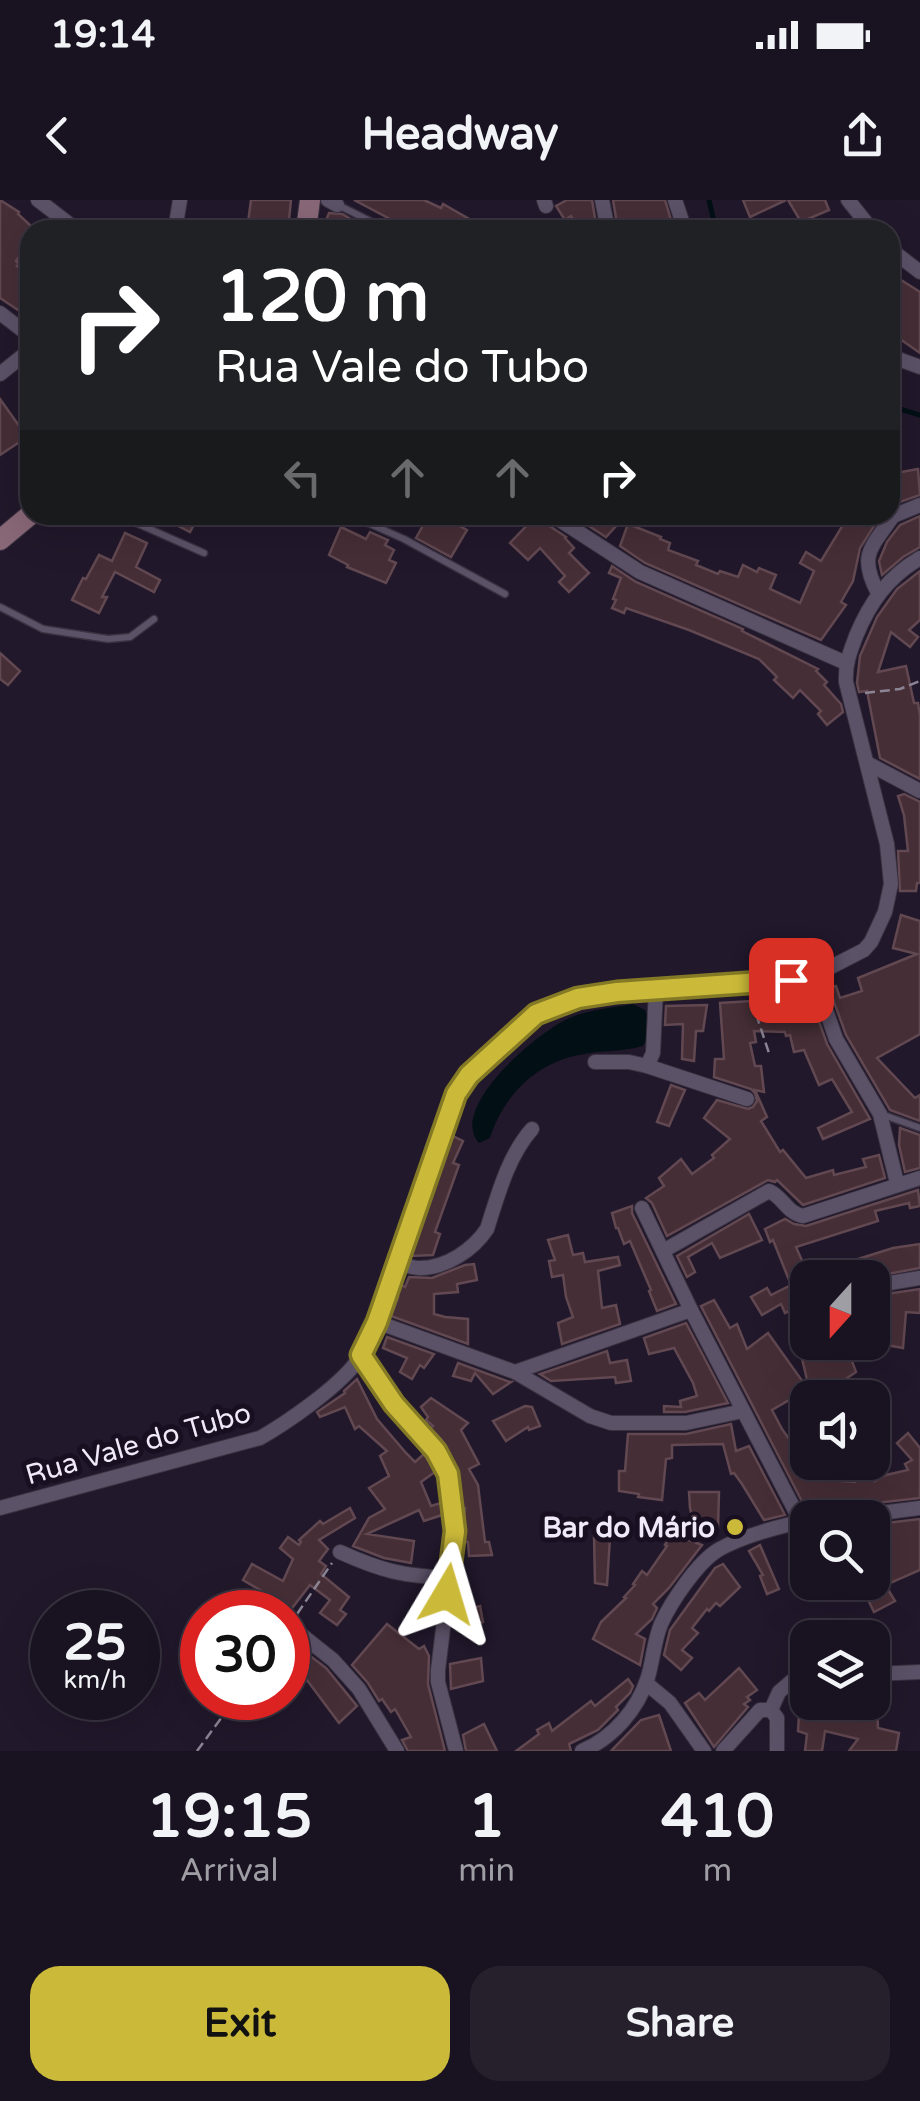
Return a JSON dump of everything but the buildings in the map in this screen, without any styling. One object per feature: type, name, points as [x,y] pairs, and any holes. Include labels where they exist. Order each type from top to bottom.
[{"type":"main road","points":[[0,540],[20,523]]},
{"type":"street","points":[[38,200],[64,220]]},
{"type":"street","points":[[848,200],[864,220]]},
{"type":"street","points":[[900,257],[920,272]]},
{"type":"street","points":[[0,313],[20,328]]},
{"type":"street","points":[[0,374],[20,358]]},
{"type":"street","points":[[567,525],[625,564],[846,664]]},
{"type":"street","points":[[878,593],[867,572],[867,561],[884,525]]},
{"type":"street","name":"Rua Vale do Tubo","points":[[0,1508],[260,1438],[345,1374],[361,1355],[377,1322],[456,1094],[492,1052],[544,1010],[578,998],[814,976],[864,950],[886,912],[891,872],[848,692],[846,664],[878,593],[890,579],[920,558]]},
{"type":"street","points":[[867,763],[920,790]]},
{"type":"street","points":[[814,976],[836,1039],[880,1114],[898,1184]]},
{"type":"street","points":[[647,1066],[652,1053],[656,989]]},
{"type":"street","points":[[596,1062],[647,1066],[747,1099]]},
{"type":"street","points":[[396,1263],[420,1268],[449,1262],[480,1239],[514,1156],[532,1129]]},
{"type":"street","points":[[663,1251],[769,1191],[792,1212],[803,1216],[920,1178]]},
{"type":"street","points":[[642,1208],[743,1411],[792,1500]]},
{"type":"street","points":[[890,1283],[920,1278]]},
{"type":"street","points":[[515,1372],[691,1310]]},
{"type":"street","points":[[377,1322],[515,1372],[590,1416],[611,1423],[686,1423],[743,1411]]},
{"type":"street","points":[[361,1355],[394,1404],[436,1451],[448,1474],[455,1531],[438,1682],[456,1751]]},
{"type":"street","points":[[890,1512],[920,1508]]},
{"type":"street","points":[[582,1751],[599,1744],[620,1726],[646,1683],[661,1624],[707,1558],[721,1548],[790,1525]]},
{"type":"street","points":[[340,1552],[380,1570],[449,1578]]},
{"type":"street","points":[[310,1642],[359,1689],[397,1751]]},
{"type":"street","points":[[890,1673],[920,1672]]},
{"type":"street","points":[[646,1683],[670,1703],[704,1751]]},
{"type":"street","points":[[771,1710],[779,1692],[790,1683]]},
{"type":"street","points":[[723,1751],[760,1710],[771,1710]]},
{"type":"street","points":[[771,1710],[777,1718],[777,1751]]},
{"type":"lane","points":[[332,202],[368,220]]},
{"type":"lane","points":[[141,525],[204,553]]},
{"type":"lane","points":[[372,525],[505,594]]},
{"type":"lane","points":[[0,606],[42,629],[108,639],[130,637],[154,619]]},
{"type":"lane","points":[[880,1114],[920,1128]]},
{"type":"path","points":[[848,692],[874,693],[920,682]]},
{"type":"path","points":[[752,982],[758,1020],[769,1053]]},
{"type":"path","points":[[310,1595],[340,1552]]},
{"type":"path","points":[[198,1751],[220,1720]]},
{"type":"shaded area","points":[[633,1004],[645,1010],[648,1020],[643,1046],[579,1055],[549,1065],[513,1095],[490,1138],[479,1143],[472,1128],[476,1110],[486,1091],[520,1053],[572,1017]]},
{"type":"waterway","points":[[709,200],[714,220]]},
{"type":"waterway","points":[[900,409],[920,415]]},
{"type":"place","name":"Bar do Mário","points":[[735,1527]]},
{"type":"route","points":[[447,1594],[455,1531],[443,1460],[394,1404],[361,1355],[377,1322],[456,1094],[469,1075],[536,1014],[578,998],[791,980]]}]
